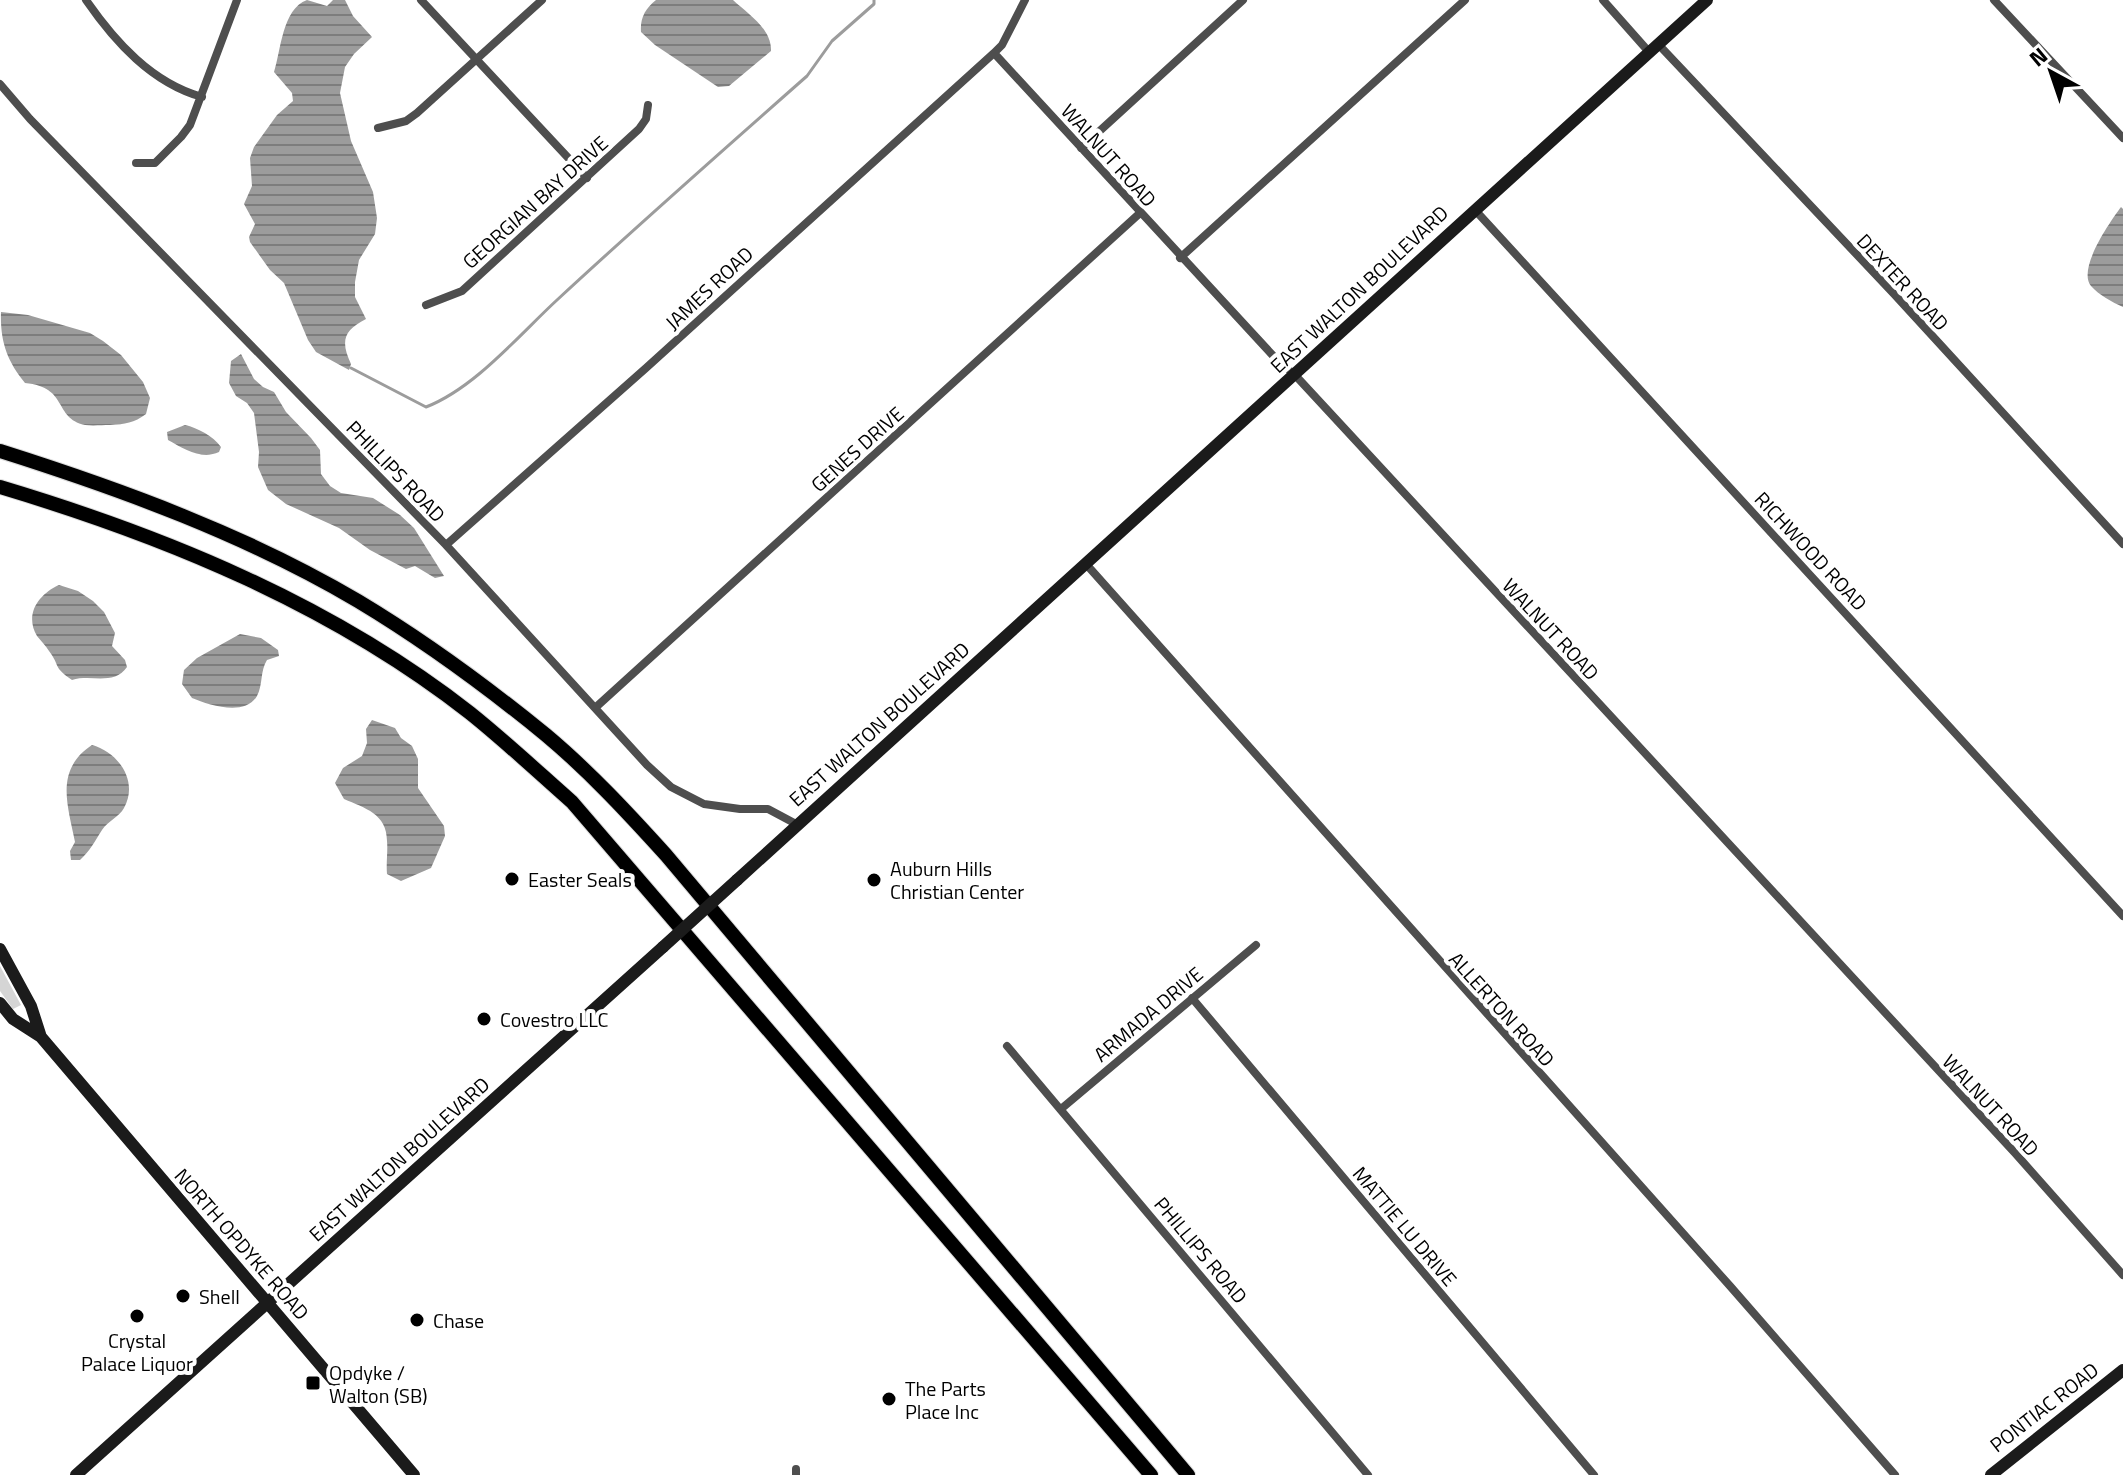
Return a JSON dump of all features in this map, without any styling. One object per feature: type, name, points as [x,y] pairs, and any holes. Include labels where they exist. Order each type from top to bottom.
[{"type":"highway","points":[[0,451],[164,508],[287,564],[356,600],[410,634],[547,736],[614,799],[666,855],[1188,1475]]},
{"type":"highway","points":[[0,487],[113,523],[235,571],[334,624],[469,712],[572,802],[1151,1475]]},
{"type":"main road","name":"EAST WALTON BOULEVARD","points":[[76,1475],[1707,0]]},
{"type":"main road","name":"NORTH OPDYKE ROAD","points":[[0,949],[31,1006],[41,1037]]},
{"type":"main road","name":"NORTH OPDYKE ROAD","points":[[0,1003],[13,1019],[41,1037],[414,1475]]},
{"type":"main road","name":"PONTIAC ROAD","points":[[1991,1475],[2123,1370]]},
{"type":"street","points":[[86,0],[116,38],[161,80],[202,97]]},
{"type":"street","points":[[136,163],[155,163],[190,125],[237,0]]},
{"type":"street","points":[[421,0],[587,178]]},
{"type":"street","points":[[378,128],[406,121],[542,0]]},
{"type":"street","points":[[994,53],[1002,45],[1025,0]]},
{"type":"street","points":[[1081,148],[1243,0]]},
{"type":"street","points":[[1180,258],[1465,0]]},
{"type":"street","name":"DEXTER ROAD","points":[[1603,0],[1654,48],[1894,294],[2123,544]]},
{"type":"street","points":[[1994,0],[2123,138]]},
{"type":"street","name":"WALNUT ROAD","points":[[994,53],[1180,258],[1295,375],[2015,1153],[2123,1275]]},
{"type":"street","name":"JAMES ROAD","points":[[446,545],[994,53]]},
{"type":"street","name":"PHILLIPS ROAD","points":[[0,84],[30,119],[446,545],[671,787],[704,804],[768,809],[798,825]]},
{"type":"street","name":"GEORGIAN BAY DRIVE","points":[[426,305],[462,291],[639,129],[646,119],[648,105]]},
{"type":"street","name":"RICHWOOD ROAD","points":[[1475,210],[2123,916]]},
{"type":"street","name":"GENES DRIVE","points":[[595,708],[1140,213]]},
{"type":"street","name":"ALLERTON ROAD","points":[[1086,564],[1895,1475]]},
{"type":"street","name":"ARMADA DRIVE","points":[[1061,1109],[1256,945]]},
{"type":"street","name":"MATTIE LU DRIVE","points":[[1192,998],[1594,1475]]},
{"type":"street","name":"PHILLIPS ROAD","points":[[1007,1046],[1368,1475]]},
{"type":"shaded area","points":[[307,0],[327,6],[333,0],[345,0],[353,16],[372,37],[345,67],[340,93],[351,141],[373,192],[377,218],[375,234],[359,260],[355,297],[366,319],[353,327],[346,337],[351,364],[349,370],[316,352],[308,340],[284,283],[270,270],[250,242],[255,224],[244,204],[252,186],[250,158],[254,147],[277,115],[293,101],[292,93],[274,72],[287,21],[292,12]]},
{"type":"shaded area","points":[[656,0],[733,0],[763,29],[771,51],[729,86],[718,87],[655,45],[641,32],[644,14]]},
{"type":"shaded area","points":[[2121,207],[2123,307],[2098,292],[2088,278],[2091,257]]},
{"type":"shaded area","points":[[1,312],[28,315],[90,333],[103,341],[121,355],[143,382],[150,398],[146,414],[120,424],[85,425],[75,421],[48,390],[25,383],[19,375],[3,341]]},
{"type":"shaded area","points":[[241,354],[254,379],[274,392],[286,412],[320,450],[321,474],[330,486],[341,493],[373,498],[400,515],[414,528],[444,576],[435,578],[415,566],[406,569],[370,550],[339,528],[286,504],[268,490],[258,467],[254,413],[247,403],[236,396],[229,383],[231,361]]},
{"type":"shaded area","points":[[185,425],[214,439],[221,447],[219,452],[200,454],[168,440],[167,432]]},
{"type":"shaded area","points":[[59,585],[78,591],[104,612],[115,633],[112,646],[125,660],[127,667],[122,673],[109,678],[72,680],[59,669],[37,636],[32,620],[40,599]]},
{"type":"shaded area","points":[[240,634],[261,638],[278,650],[279,656],[267,660],[265,664],[257,696],[236,708],[192,698],[182,684],[184,670],[197,658]]},
{"type":"shaded area","points":[[372,720],[395,728],[401,738],[412,746],[418,759],[418,788],[444,826],[445,836],[431,868],[401,881],[387,874],[386,832],[379,818],[344,799],[335,783],[343,768],[362,756],[367,743],[366,729]]},
{"type":"shaded area","points":[[92,745],[118,761],[127,778],[128,798],[122,811],[104,827],[84,857],[71,860],[70,851],[75,842],[67,802],[68,777],[80,755]]},
{"type":"shaded area","points":[[0,966],[21,1005],[13,1009],[0,991]]},
{"type":"waterway","points":[[351,368],[426,407],[462,387],[496,360],[619,243],[807,76],[832,41],[874,4],[874,0]]},
{"type":"place","name":"Easter Seals","points":[[512,879]]},
{"type":"place","name":"Auburn Hills Christian Center","points":[[874,880]]},
{"type":"place","name":"Covestro LLC","points":[[484,1019]]},
{"type":"place","name":"Shell","points":[[183,1296]]},
{"type":"place","name":"Crystal Palace Liquor","points":[[137,1316]]},
{"type":"place","name":"Chase","points":[[417,1320]]},
{"type":"place","name":"Opdyke / Walton (SB)","points":[[313,1383]]},
{"type":"place","name":"The Parts Place Inc","points":[[889,1399]]}]
